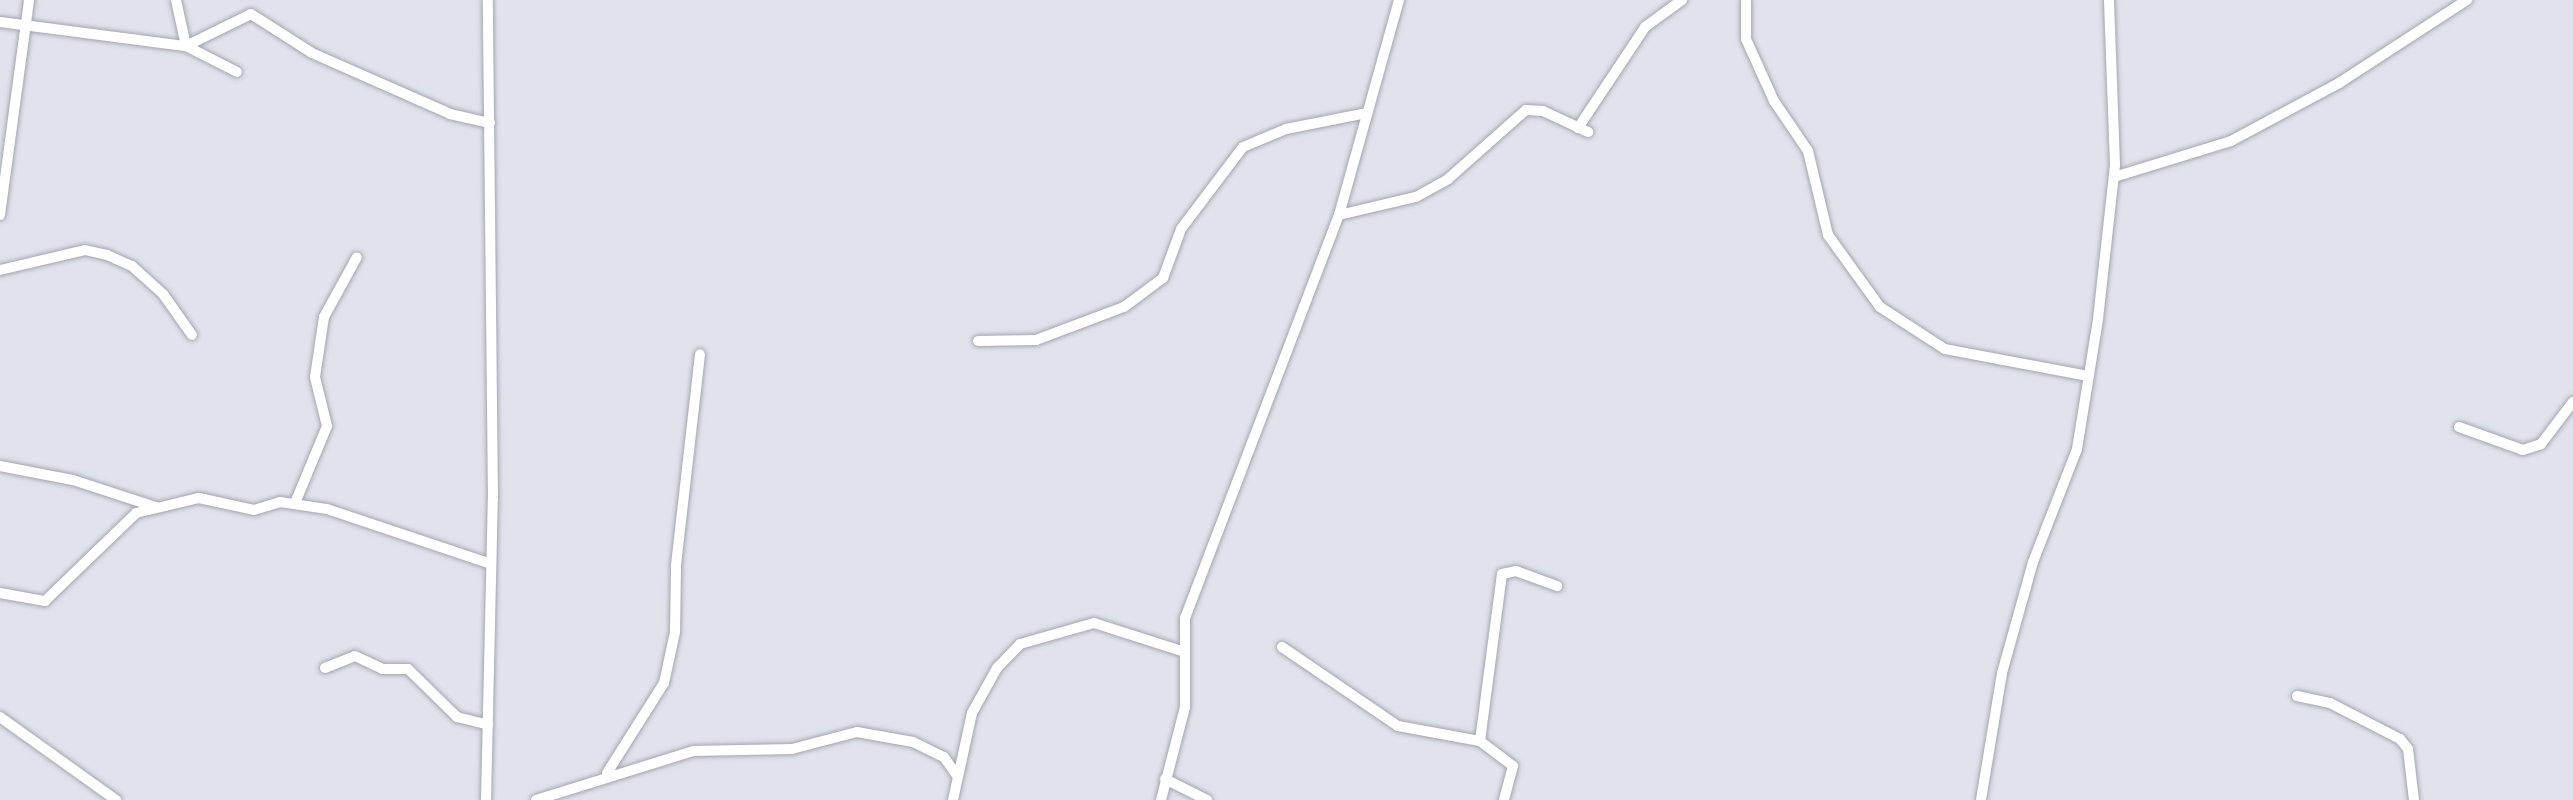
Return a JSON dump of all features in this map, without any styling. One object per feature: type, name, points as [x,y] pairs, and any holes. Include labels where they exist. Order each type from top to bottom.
[{"type":"street","points":[[0,215],[29,0]]},
{"type":"street","points":[[176,0],[186,46]]},
{"type":"street","points":[[486,800],[490,123],[488,0]]},
{"type":"street","points":[[1161,800],[1185,707],[1182,651],[1185,618],[1223,510],[1339,215],[1399,0]]},
{"type":"street","points":[[1339,215],[1416,197],[1448,178],[1526,110],[1583,130],[1645,27],[1682,0]]},
{"type":"street","points":[[1746,0],[1746,39],[1774,101],[1808,151],[1828,235],[1880,307],[1945,349],[2088,376]]},
{"type":"street","points":[[1981,800],[2002,673],[2033,562],[2077,449],[2114,177],[2109,0]]},
{"type":"street","points":[[2114,177],[2231,141],[2339,83],[2468,0]]},
{"type":"street","points":[[186,46],[251,14],[312,53],[450,114],[490,123]]},
{"type":"street","points":[[0,22],[186,46],[237,72]]},
{"type":"street","points":[[978,341],[1036,341],[1124,307],[1163,278],[1181,229],[1243,147],[1286,128],[1367,113]]},
{"type":"street","points":[[0,270],[85,250],[107,255],[132,266],[163,294],[192,335]]},
{"type":"street","points":[[295,503],[327,426],[315,377],[324,317],[357,257]]},
{"type":"street","points":[[607,773],[664,683],[675,632],[676,565],[700,354]]},
{"type":"street","points":[[2459,427],[2523,450],[2541,444],[2573,402]]},
{"type":"street","points":[[0,466],[138,500],[157,508]]},
{"type":"street","points":[[0,593],[45,601],[61,592],[136,513],[199,498],[254,510],[295,503],[488,563]]},
{"type":"street","points":[[136,513],[138,500]]},
{"type":"street","points":[[1480,741],[1502,574],[1516,571],[1557,586]]},
{"type":"street","points":[[952,764],[997,668],[1010,651],[1045,632],[1094,623],[1182,651]]},
{"type":"street","points":[[1282,647],[1398,726],[1480,741],[1513,766],[1504,800]]},
{"type":"street","points":[[325,668],[355,656],[383,669],[408,669],[457,717],[488,725]]},
{"type":"street","points":[[2297,696],[2330,703],[2400,739],[2408,749],[2414,800]]},
{"type":"street","points":[[0,717],[116,800]]},
{"type":"street","points":[[536,800],[607,773],[720,746],[792,749],[858,732],[895,735],[952,764],[958,777]]},
{"type":"street","points":[[953,800],[958,777],[959,752]]},
{"type":"street","points":[[1165,779],[1207,800]]}]
